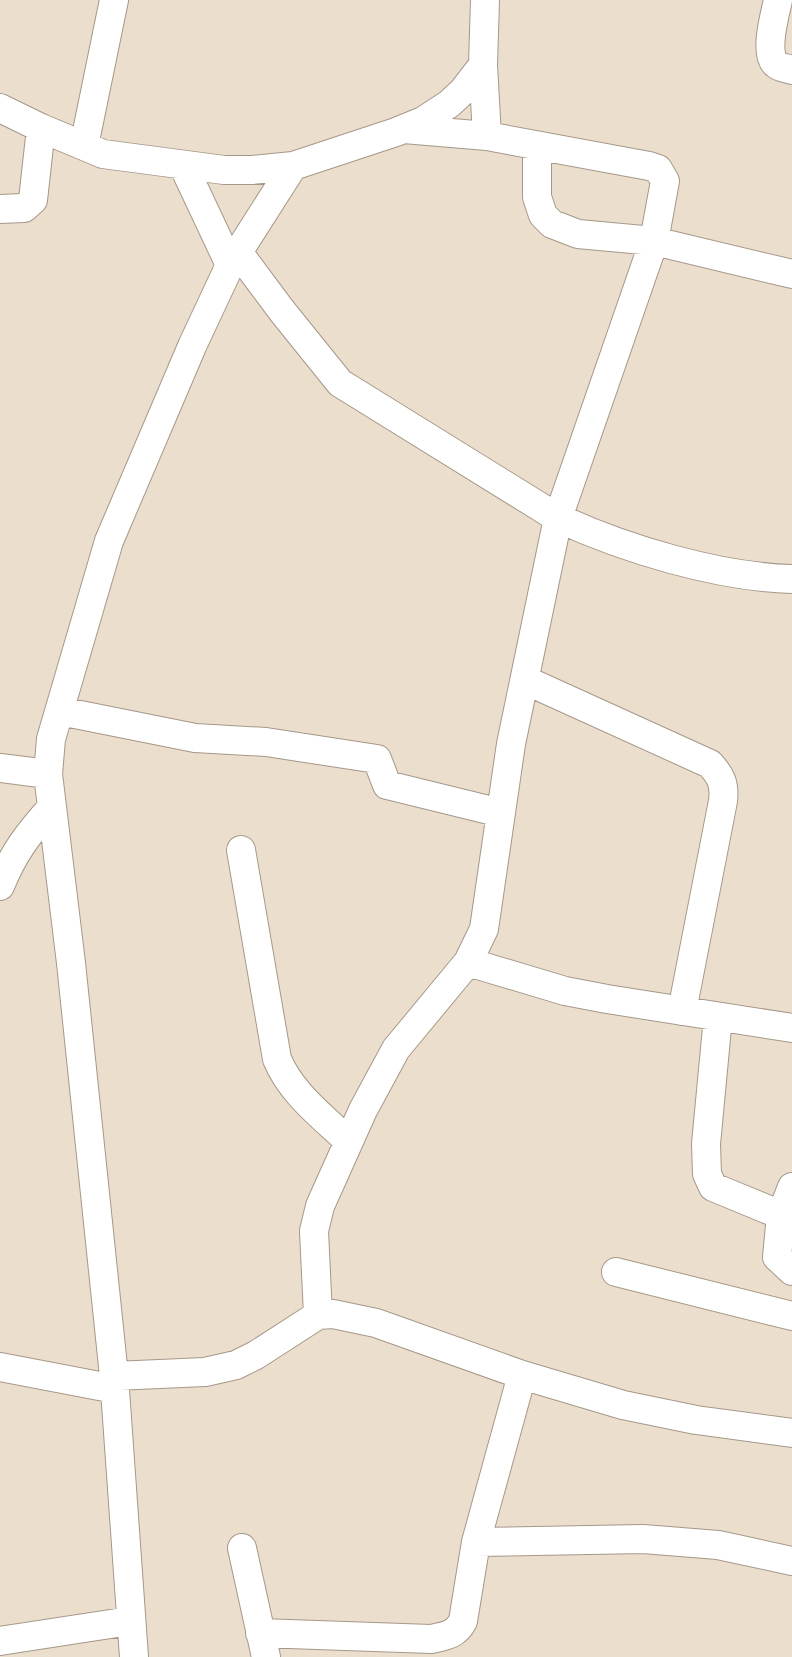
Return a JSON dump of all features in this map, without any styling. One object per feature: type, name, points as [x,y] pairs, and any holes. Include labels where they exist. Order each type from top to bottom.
[{"type":"street","points":[[84,146],[114,0]]},
{"type":"street","points":[[485,0],[483,65],[487,136]]},
{"type":"street","points":[[778,0],[772,32],[771,58],[776,65],[792,70]]},
{"type":"street","points":[[0,108],[41,128],[103,154],[183,165],[252,170],[293,166],[423,121],[449,104],[463,91],[483,65]]},
{"type":"street","points":[[0,209],[24,208],[33,200],[41,128]]},
{"type":"street","points":[[318,1315],[314,1231],[317,1215],[348,1141],[396,1050],[468,962],[484,929],[511,744],[558,518],[654,241],[665,181],[658,168],[487,136],[404,129]]},
{"type":"street","points":[[537,146],[537,197],[543,214],[552,224],[578,234],[654,241],[792,274]]},
{"type":"street","points":[[183,165],[234,259],[282,312],[340,383],[558,518],[590,533],[638,550],[752,575],[792,579]]},
{"type":"street","points":[[134,1657],[114,1383],[71,963],[48,774],[51,739],[109,541],[193,344],[234,259],[293,166]]},
{"type":"street","points":[[525,680],[710,764],[721,777],[724,801],[682,1011]]},
{"type":"street","points":[[60,711],[195,738],[266,742],[377,759],[386,785],[501,813]]},
{"type":"street","points":[[0,768],[48,774]]},
{"type":"street","points":[[0,886],[11,859],[22,841],[52,807]]},
{"type":"street","points":[[240,850],[277,1059],[284,1076],[296,1092],[348,1141]]},
{"type":"street","points":[[468,962],[565,991],[792,1028]]},
{"type":"street","points":[[718,1017],[706,1144],[707,1174],[713,1187],[781,1215]]},
{"type":"street","points":[[792,1187],[781,1215],[777,1258],[792,1271]]},
{"type":"street","points":[[616,1272],[792,1316]]},
{"type":"street","points":[[0,1367],[114,1383],[205,1372],[236,1365],[256,1355],[318,1315],[333,1314],[376,1323],[522,1375],[623,1405],[696,1420],[792,1433]]},
{"type":"street","points":[[242,1548],[263,1645],[431,1639],[451,1635],[463,1621],[476,1542],[522,1375]]},
{"type":"street","points":[[476,1542],[643,1539],[718,1545],[792,1561]]},
{"type":"street","points":[[0,1641],[130,1621]]}]
